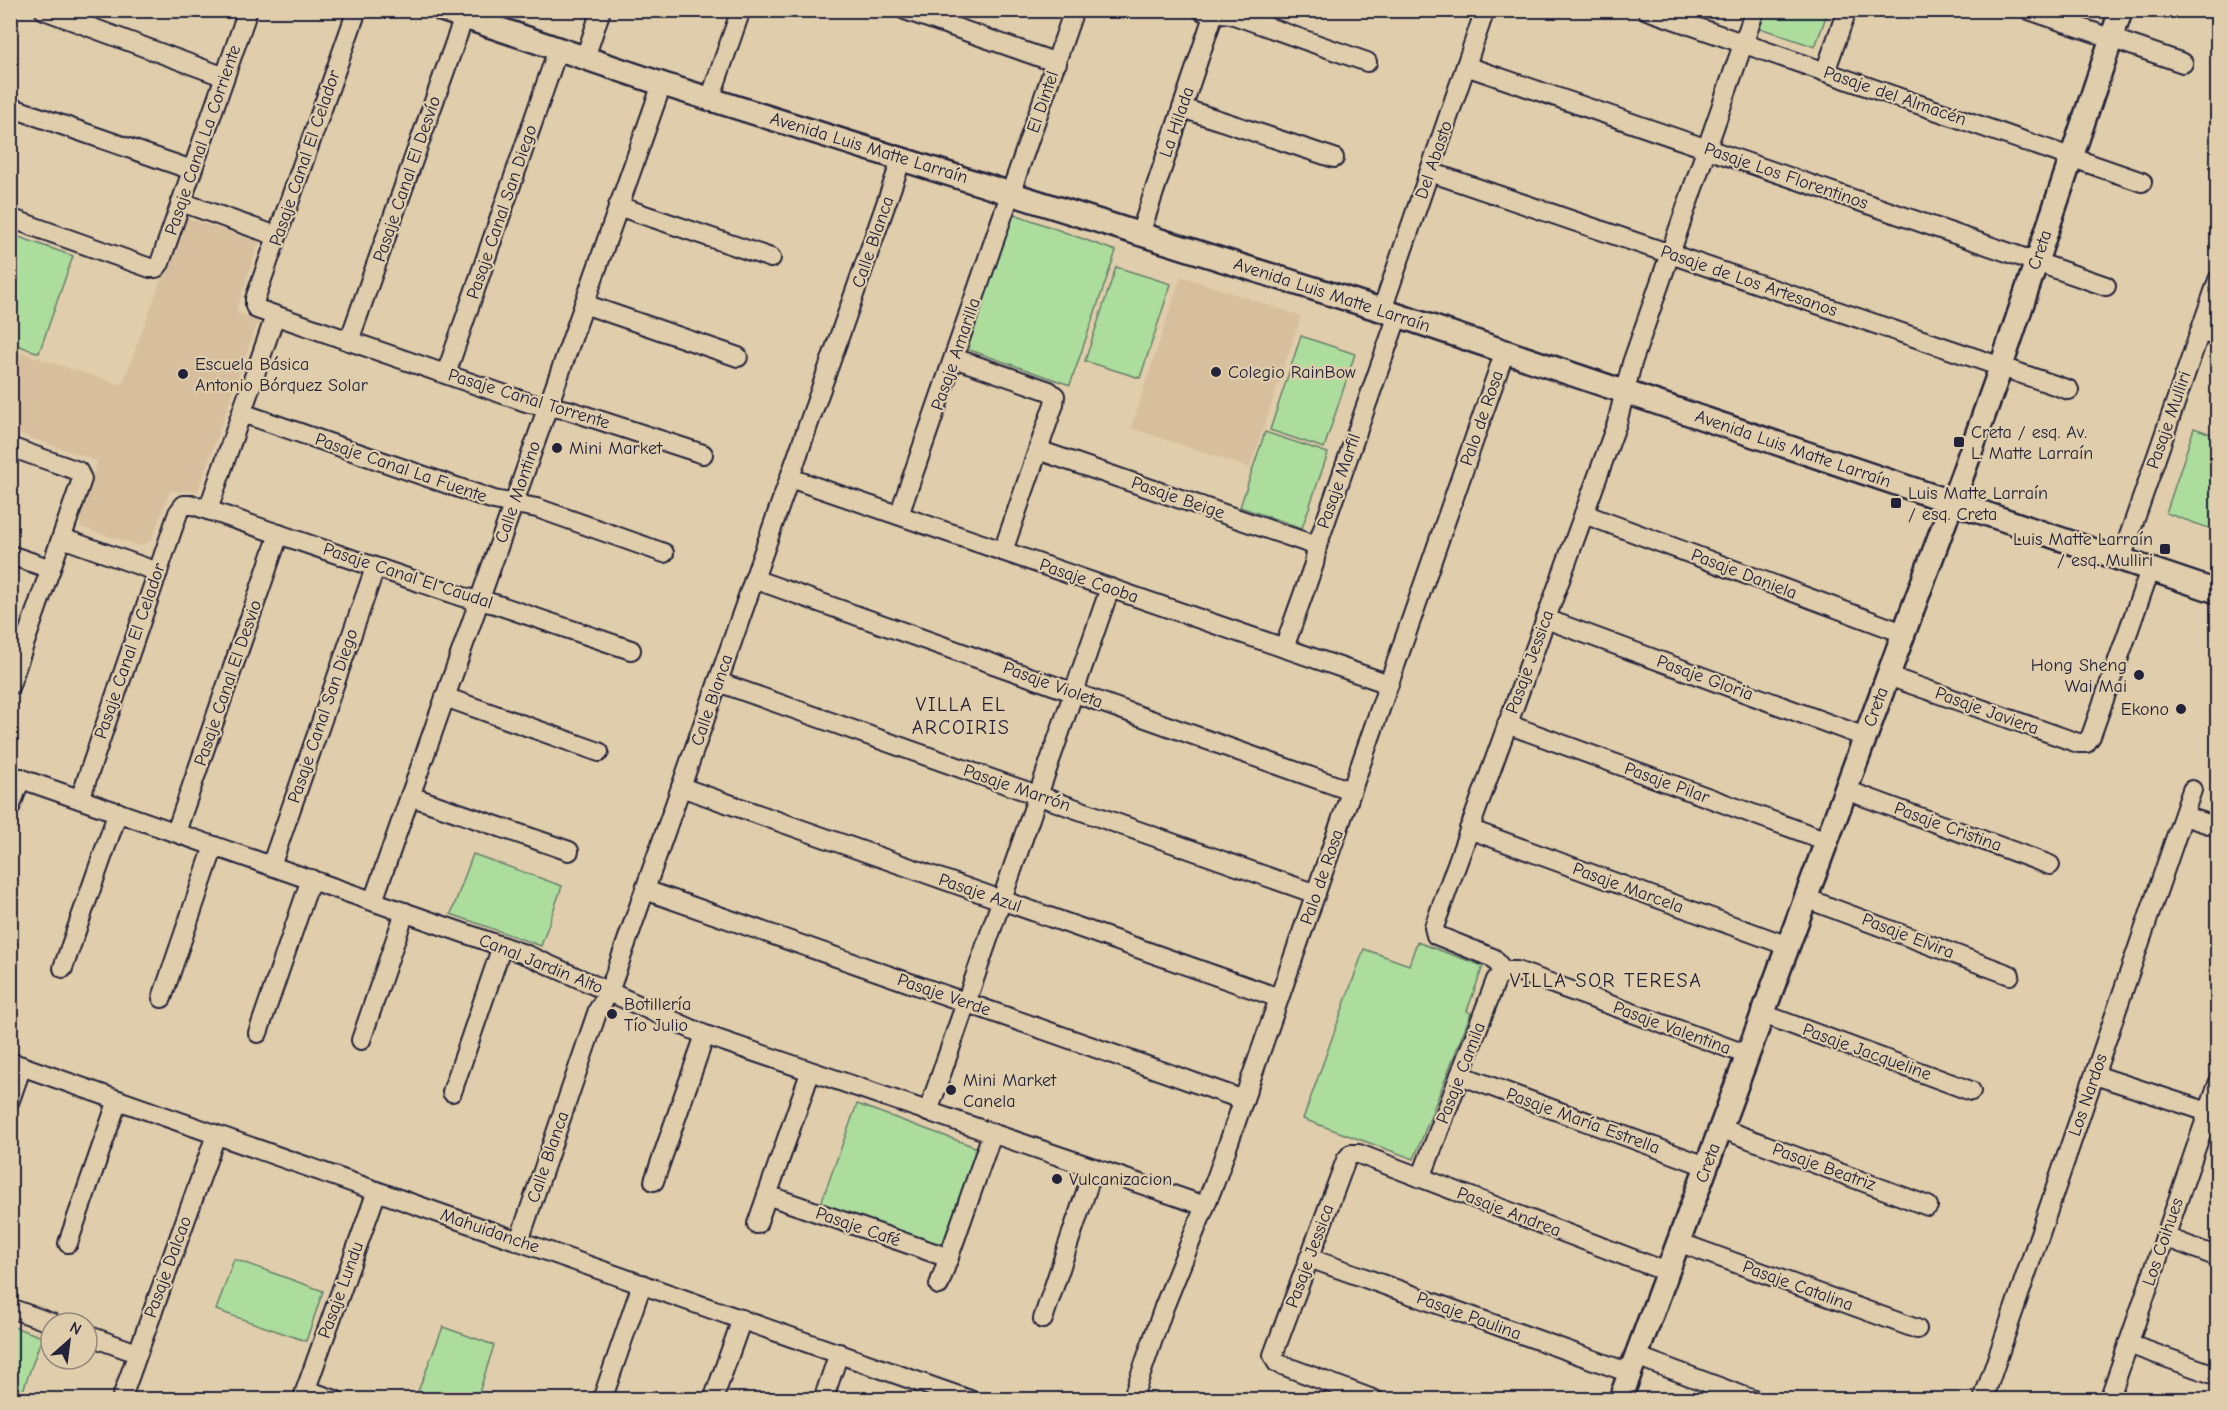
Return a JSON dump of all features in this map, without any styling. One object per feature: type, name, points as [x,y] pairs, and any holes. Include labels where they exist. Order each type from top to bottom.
[{"type":"street","points":[[44,10],[225,77]]},
{"type":"street","name":"Pasaje Canal La Corriente","points":[[11,221],[150,268],[156,268],[160,263],[249,10]]},
{"type":"street","name":"Pasaje Canal El Celador","points":[[255,306],[255,298],[357,10]]},
{"type":"street","points":[[585,58],[601,10]]},
{"type":"street","points":[[710,99],[741,10]]},
{"type":"street","points":[[904,10],[1056,63]]},
{"type":"street","name":"El Dintel","points":[[1012,193],[1074,10]]},
{"type":"street","name":"Del Abasto","points":[[1390,312],[1430,172],[1485,10]]},
{"type":"street","name":"Pasaje del Almacén","points":[[1647,10],[2142,182]]},
{"type":"street","name":"Pasaje Jessica","points":[[1434,932],[1435,923],[1617,423],[1632,363],[1755,10]]},
{"type":"street","points":[[1825,72],[1846,10]]},
{"type":"street","points":[[2029,10],[2183,63]]},
{"type":"street","name":"Creta","points":[[1620,1400],[1952,503],[2001,367],[2121,10]]},
{"type":"street","points":[[1210,11],[1231,14],[1367,62]]},
{"type":"street","name":"La Hilada","points":[[1140,234],[1182,108],[1210,11]]},
{"type":"street","name":"Avenida Luis Matte Larraín","points":[[453,14],[662,84],[1390,312],[2217,592]]},
{"type":"street","name":"Pasaje Canal El Desvío","points":[[350,342],[453,14]]},
{"type":"street","name":"Pasaje Canal San Diego","points":[[446,374],[558,49]]},
{"type":"street","name":"Pasaje Los Florentinos","points":[[1466,66],[2106,286]]},
{"type":"street","name":"Calle Montino","points":[[374,901],[662,84]]},
{"type":"street","points":[[10,107],[192,170]]},
{"type":"street","points":[[1182,108],[1334,158]]},
{"type":"street","name":"Calle Blanca","points":[[519,1241],[598,1010],[609,992],[902,159]]},
{"type":"street","name":"Pasaje de Los Artesanos","points":[[1430,172],[2069,390]]},
{"type":"street","name":"Pasaje Amarilla","points":[[899,515],[1012,193]]},
{"type":"street","points":[[181,202],[277,236]]},
{"type":"street","points":[[618,206],[771,258]]},
{"type":"street","name":"Pasaje Mulliri","points":[[2121,560],[2217,280]]},
{"type":"street","points":[[584,304],[738,357]]},
{"type":"street","name":"Pasaje Canal Torrente","points":[[255,306],[275,316],[529,403],[568,410],[703,454]]},
{"type":"street","name":"Pasaje Marfil","points":[[1284,648],[1314,564],[1317,546],[1390,312]]},
{"type":"street","points":[[208,510],[275,316]]},
{"type":"street","points":[[2200,331],[2217,338]]},
{"type":"street","name":"Palo de Rosa","points":[[1132,1400],[1164,1307],[1244,1100],[1505,351]]},
{"type":"street","points":[[954,358],[1049,391],[1055,396],[1003,551]]},
{"type":"street","name":"Pasaje Canal La Fuente","points":[[242,413],[494,500],[537,508],[664,553]]},
{"type":"street","points":[[10,447],[73,469],[81,474],[81,484],[12,673]]},
{"type":"street","name":"Pasaje Beige","points":[[1038,450],[1317,546]]},
{"type":"street","name":"Pasaje Caoba","points":[[790,478],[1389,684]]},
{"type":"street","name":"Pasaje Canal El Celador","points":[[80,799],[180,508],[184,505]]},
{"type":"street","name":"Pasaje Canal El Caudal","points":[[184,505],[193,505],[463,597],[495,604],[631,650]]},
{"type":"street","name":"Pasaje Daniela","points":[[1584,514],[1903,633]]},
{"type":"street","name":"Pasaje Canal El Desvio","points":[[176,832],[279,534]]},
{"type":"street","points":[[62,537],[158,572]]},
{"type":"street","points":[[10,555],[51,569]]},
{"type":"street","name":"Pasaje Canal San Diego","points":[[272,866],[375,567]]},
{"type":"street","name":"Pasaje Javiera","points":[[1888,676],[2078,743],[2086,743],[2091,736],[2150,570]]},
{"type":"street","name":"Pasaje Violeta","points":[[754,579],[1351,791]]},
{"type":"street","points":[[928,1112],[1110,588]]},
{"type":"street","name":"Pasaje Gloria","points":[[1546,619],[1865,737]]},
{"type":"street","name":"Pasaje Marrón","points":[[718,682],[1316,894]]},
{"type":"street","points":[[446,698],[599,752]]},
{"type":"street","name":"Pasaje Pilar","points":[[1507,724],[1827,841]]},
{"type":"street","points":[[10,808],[16,776]]},
{"type":"street","name":"Canal Jardin Alto","points":[[16,776],[527,955],[705,1035],[810,1073],[1204,1206]]},
{"type":"street","name":"Pasaje Azul","points":[[681,787],[1279,998]]},
{"type":"street","name":"Pasaje Cristina","points":[[1846,790],[2050,865]]},
{"type":"street","name":"Los Nardos","points":[[1983,1400],[2192,790]]},
{"type":"street","points":[[411,796],[569,851]]},
{"type":"street","points":[[63,968],[118,812]]},
{"type":"street","points":[[2184,816],[2217,827]]},
{"type":"street","name":"Pasaje Marcela","points":[[1469,830],[1788,946]]},
{"type":"street","points":[[162,998],[214,846]]},
{"type":"street","points":[[258,1033],[311,879]]},
{"type":"street","name":"Pasaje Verde","points":[[645,890],[1244,1100]]},
{"type":"street","name":"Pasaje Elvira","points":[[1805,898],[2010,975]]},
{"type":"street","points":[[361,1040],[405,912]]},
{"type":"street","name":"Pasaje Valentina","points":[[1434,932],[1440,937],[1493,958],[1504,971],[1517,971],[1748,1055]]},
{"type":"street","points":[[452,1092],[502,946]]},
{"type":"street","name":"Pasaje Camila","points":[[1421,1178],[1496,980],[1504,971]]},
{"type":"street","name":"Pasaje Jacqueline","points":[[1763,1014],[1971,1091]]},
{"type":"street","points":[[654,1181],[705,1035]]},
{"type":"street","points":[[10,1100],[16,1064]]},
{"type":"street","name":"Mahuidanche","points":[[16,1064],[839,1353],[948,1396],[970,1400]]},
{"type":"street","points":[[757,1224],[810,1073]]},
{"type":"street","points":[[2095,1075],[2210,1122]]},
{"type":"street","name":"Pasaje María Estrella","points":[[1460,1076],[1706,1166]]},
{"type":"street","name":"Los Coihues","points":[[2109,1400],[2164,1238],[2210,1122],[2217,1084]]},
{"type":"street","points":[[68,1243],[118,1100]]},
{"type":"street","name":"Pasaje Beatriz","points":[[1720,1128],[1928,1206]]},
{"type":"street","points":[[939,1285],[992,1134]]},
{"type":"street","name":"Pasaje Dalcao","points":[[121,1400],[216,1135]]},
{"type":"street","name":"Pasaje Jessica","points":[[1351,1154],[1346,1161],[1309,1258],[1274,1352],[1274,1359],[1281,1365],[1375,1400]]},
{"type":"street","name":"Pasaje Andrea","points":[[1351,1154],[1421,1178],[1667,1272]]},
{"type":"street","points":[[1043,1319],[1094,1168]]},
{"type":"street","name":"Pasaje Lundu","points":[[304,1395],[376,1191]]},
{"type":"street","name":"Pasaje Café","points":[[767,1195],[949,1258]]},
{"type":"street","points":[[2164,1238],[2217,1257]]},
{"type":"street","name":"Pasaje Catalina","points":[[1678,1242],[1917,1329]]},
{"type":"street","name":"Pasaje Paulina","points":[[1309,1258],[1633,1365],[1754,1400]]},
{"type":"street","points":[[602,1400],[642,1284]]},
{"type":"street","points":[[10,1308],[39,1318]]},
{"type":"street","points":[[713,1400],[742,1319]]},
{"type":"street","points":[[99,1339],[137,1353]]},
{"type":"street","points":[[2128,1344],[2217,1376]]},
{"type":"street","points":[[823,1400],[839,1353]]},
{"type":"street","points":[[304,1395],[335,1400]]},
{"type":"shaded area","name":"Escuela Básica Antonio Bórquez Solar","points":[[184,217],[259,242],[236,312],[258,321],[198,491],[170,491],[151,541],[139,546],[81,527],[80,519],[97,461],[11,431],[10,349],[122,385]]},
{"type":"shaded area","name":"Colegio RainBow","points":[[1181,276],[1301,316],[1250,468],[1131,428]]},
{"type":"green space","points":[[1766,10],[1828,11],[1815,47],[1760,28]]},
{"type":"green space","points":[[1009,212],[1116,251],[1070,385],[961,347]]},
{"type":"green space","points":[[19,237],[73,256],[39,353],[11,343],[11,262]]},
{"type":"green space","points":[[1116,267],[1171,284],[1140,378],[1085,361]]},
{"type":"green space","points":[[1301,336],[1355,354],[1324,448],[1270,430]]},
{"type":"green space","points":[[2194,428],[2217,436],[2217,531],[2166,513]]},
{"type":"green space","points":[[1265,432],[1328,453],[1302,528],[1240,507]]},
{"type":"green space","points":[[473,854],[562,886],[541,946],[451,914]]},
{"type":"green space","points":[[1417,942],[1483,966],[1467,1011],[1471,1013],[1414,1159],[1303,1119],[1364,949],[1409,965]]},
{"type":"green space","points":[[857,1104],[978,1148],[944,1249],[826,1208],[827,1205],[821,1203]]},
{"type":"green space","points":[[234,1259],[323,1291],[306,1341],[216,1310]]},
{"type":"green space","points":[[11,1326],[39,1336],[39,1345],[20,1399],[11,1399]]},
{"type":"green space","points":[[443,1327],[494,1345],[477,1399],[415,1399]]},
{"type":"place","name":"Colegio RainBow","points":[[1216,372]]},
{"type":"place","name":"Escuela Básica Antonio Bórquez Solar","points":[[183,374]]},
{"type":"place","name":"Creta / esq. Av. L. Matte Larraín","points":[[1959,442]]},
{"type":"place","name":"Mini Market","points":[[557,448]]},
{"type":"place","name":"Luis Matte Larraín / esq. Creta","points":[[1896,503]]},
{"type":"place","name":"Luis Matte Larraín / esq. Mulliri","points":[[2165,549]]},
{"type":"place","name":"Hong Sheng Wai Mai","points":[[2139,675]]},
{"type":"place","name":"Ekono","points":[[2181,709]]},
{"type":"place","name":"Botillería Tío Julio","points":[[612,1014]]},
{"type":"place","name":"Mini Market Canela","points":[[951,1090]]},
{"type":"place","name":"Vulcanizacion","points":[[1057,1179]]},
{"type":"district","name":"VILLA EL ARCOIRIS","points":[[961,716]]},
{"type":"district","name":"VILLA SOR TERESA","points":[[1606,980]]}]
